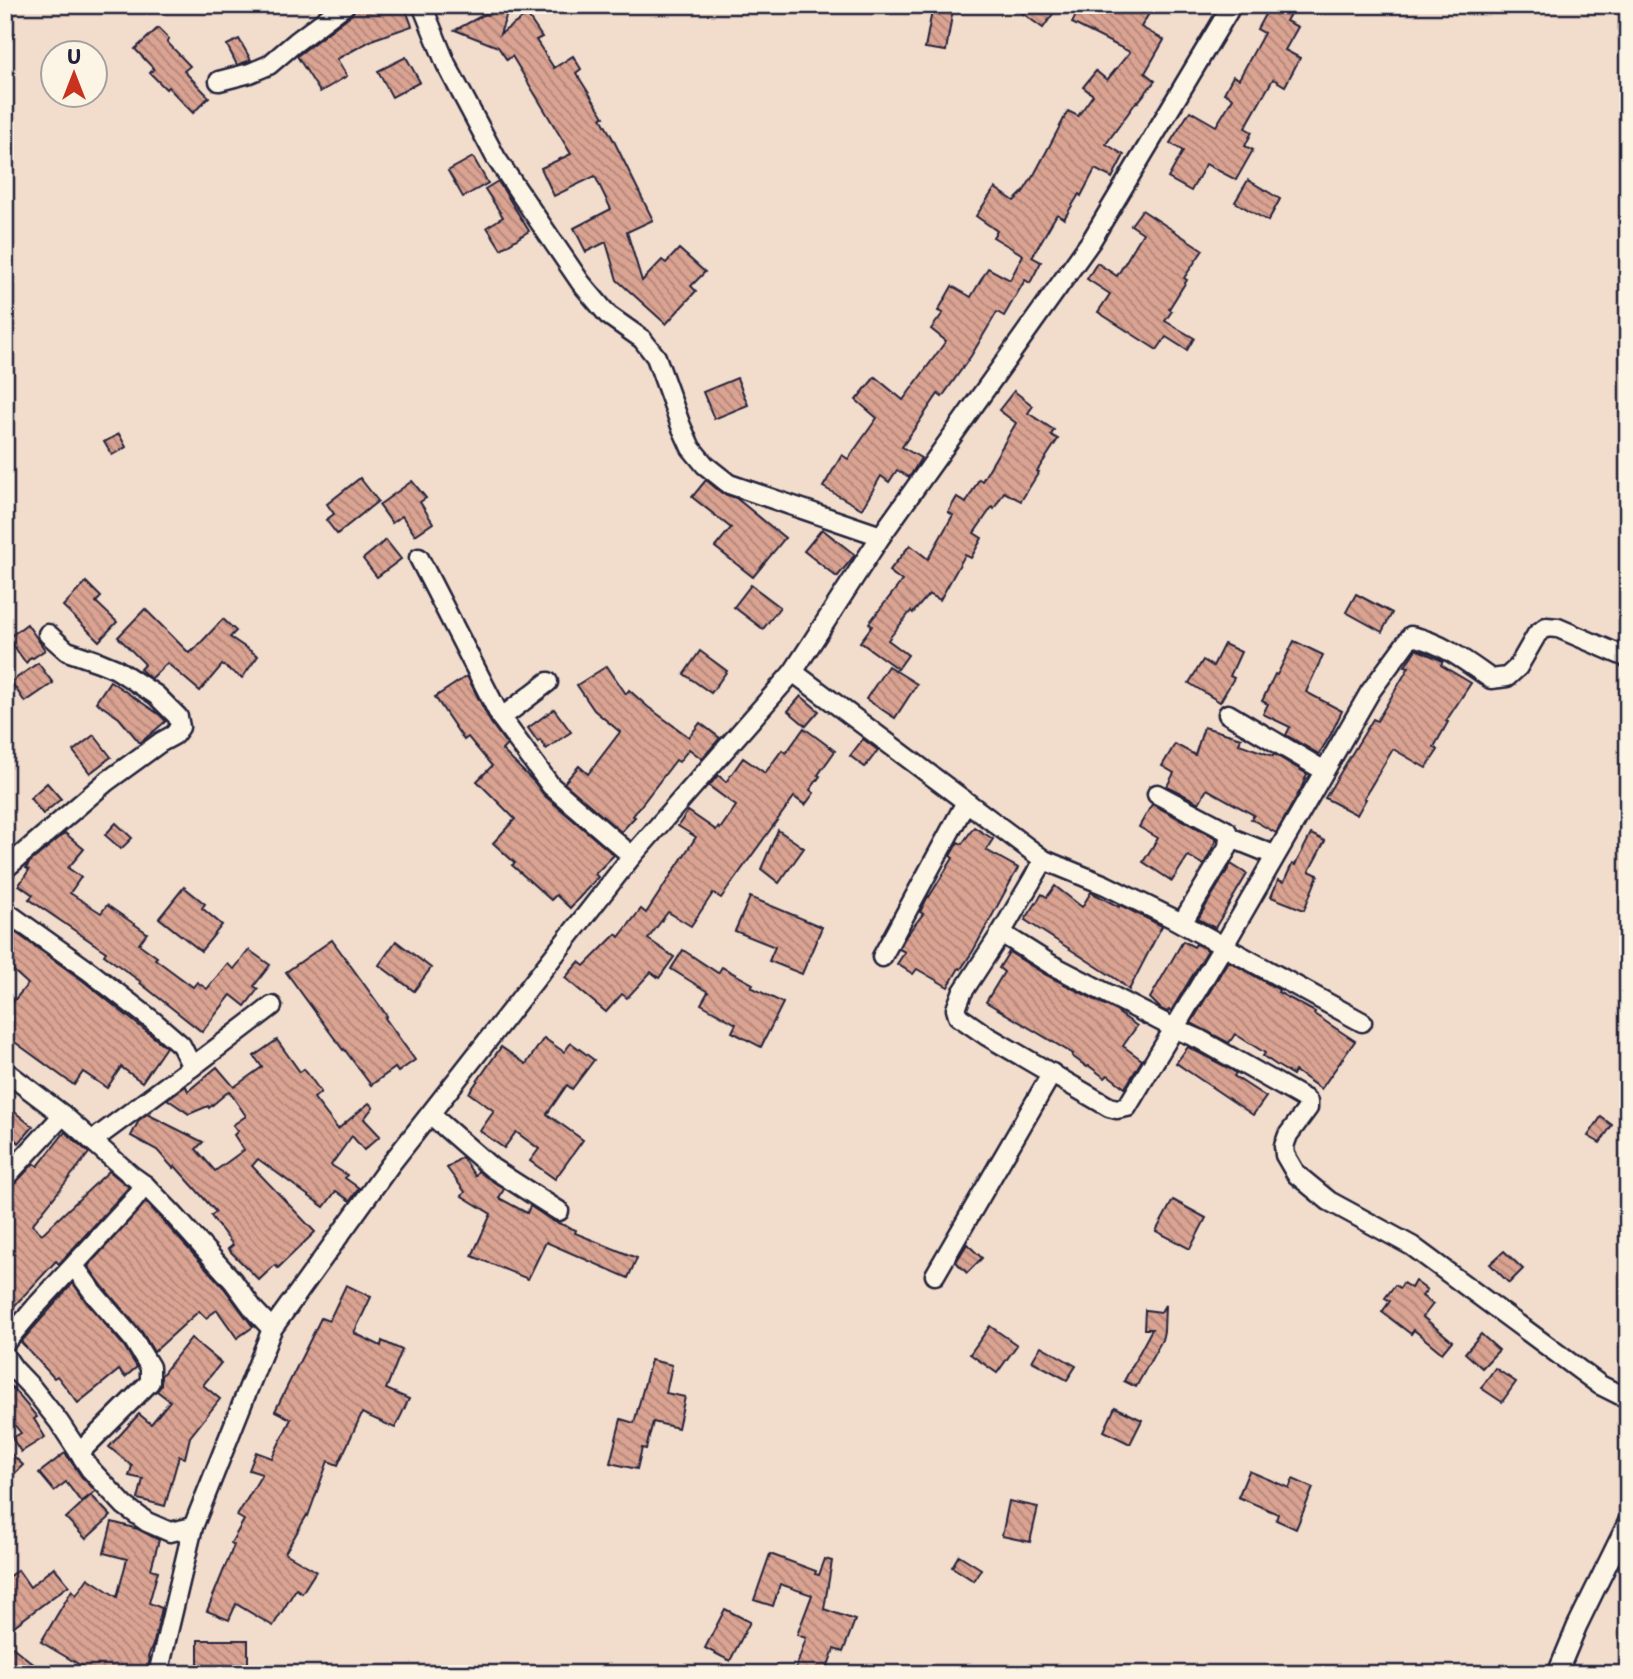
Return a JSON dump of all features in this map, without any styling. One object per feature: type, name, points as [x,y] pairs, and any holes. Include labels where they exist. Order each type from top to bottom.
[{"type":"street","points":[[219,81],[269,65],[345,5]]},
{"type":"street","points":[[422,5],[446,64],[496,158],[580,283],[608,315],[642,339],[656,356],[691,449],[705,465],[729,484],[881,536]]},
{"type":"street","points":[[158,1674],[193,1527],[272,1329],[390,1165],[632,856],[793,672],[881,536],[1091,241],[1231,5]]},
{"type":"street","points":[[419,558],[501,718],[551,786],[632,856]]},
{"type":"street","points":[[1044,860],[962,993],[956,1009],[958,1016],[987,1036],[1109,1107],[1127,1107],[1370,692],[1411,636],[1423,638],[1450,651],[1491,679],[1507,677],[1518,667],[1537,634],[1546,627],[1558,628],[1628,658]]},
{"type":"street","points":[[5,869],[106,782],[174,735],[180,727],[178,717],[156,695],[116,670],[67,651],[48,634]]},
{"type":"street","points":[[793,672],[1044,860],[1105,885],[1182,923],[1362,1022]]},
{"type":"street","points":[[501,718],[548,682]]},
{"type":"street","points":[[1228,714],[1323,771]]},
{"type":"street","points":[[1157,794],[1227,831],[1229,837],[1228,847],[1182,923]]},
{"type":"street","points":[[882,957],[966,802]]},
{"type":"street","points":[[1229,837],[1274,855]]},
{"type":"street","points":[[5,911],[152,1020],[181,1045],[192,1067]]},
{"type":"street","points":[[1001,933],[1052,965],[1199,1039],[1308,1102],[1308,1108],[1288,1135],[1284,1146],[1285,1155],[1296,1174],[1329,1201],[1412,1246],[1600,1385],[1628,1399]]},
{"type":"street","points":[[92,1141],[272,1006]]},
{"type":"street","points":[[5,1071],[63,1115],[145,1185],[233,1281],[272,1329]]},
{"type":"street","points":[[935,1275],[1052,1073]]},
{"type":"street","points":[[5,1178],[63,1115]]},
{"type":"street","points":[[430,1115],[492,1168],[559,1211]]},
{"type":"street","points":[[5,1343],[145,1185]]},
{"type":"street","points":[[74,1266],[133,1339],[150,1367],[150,1382],[79,1453]]},
{"type":"street","points":[[5,1356],[60,1422],[90,1469],[125,1506],[147,1522],[170,1532],[193,1527]]},
{"type":"street","points":[[1557,1674],[1577,1626],[1628,1522]]},
{"type":"building","points":[[360,5],[404,5],[412,26],[374,39],[337,59],[347,76],[320,92],[297,56]]},
{"type":"building","points":[[488,5],[510,5],[500,34],[527,15],[542,37],[536,40],[554,68],[573,56],[581,69],[576,73],[604,117],[601,118],[653,220],[627,232],[642,281],[662,260],[666,263],[679,249],[705,272],[691,286],[696,291],[666,324],[617,280],[606,242],[586,252],[574,228],[611,209],[595,176],[554,196],[541,168],[571,154],[512,56],[507,60],[498,47],[455,30],[487,15],[491,11]]},
{"type":"building","points":[[1011,5],[1059,5],[1043,28]]},
{"type":"building","points":[[1081,5],[1154,5],[1141,27],[1164,40],[1145,73],[1155,81],[1106,144],[1124,155],[1112,178],[1095,169],[1081,196],[1079,194],[1064,219],[1057,214],[1032,257],[1041,262],[1030,283],[1025,280],[1004,316],[997,312],[971,356],[942,397],[938,394],[902,447],[921,458],[912,473],[909,477],[897,470],[889,482],[881,476],[862,509],[823,487],[842,455],[848,459],[877,418],[856,400],[875,377],[903,400],[946,341],[931,329],[943,313],[938,311],[952,286],[971,297],[988,268],[1010,280],[1023,255],[993,237],[997,231],[976,216],[995,188],[1014,201],[1023,192],[1068,111],[1078,116],[1093,95],[1083,87],[1096,71],[1107,80],[1130,52],[1072,23]]},
{"type":"building","points":[[1270,5],[1295,5],[1286,21],[1298,27],[1285,50],[1300,58],[1285,86],[1273,79],[1245,128],[1252,132],[1245,146],[1253,150],[1236,180],[1206,164],[1191,191],[1168,178],[1183,151],[1170,143],[1190,111],[1216,126],[1233,98],[1224,93],[1233,76],[1239,79],[1264,33],[1257,29]]},
{"type":"building","points":[[933,6],[953,9],[946,51],[925,48]]},
{"type":"building","points":[[158,28],[169,39],[167,42],[190,66],[184,71],[209,97],[193,113],[150,73],[154,69],[135,49]]},
{"type":"building","points":[[239,39],[251,60],[237,65],[227,45]]},
{"type":"building","points":[[406,57],[420,82],[392,97],[378,71]]},
{"type":"building","points":[[473,157],[488,183],[463,197],[448,171]]},
{"type":"building","points":[[1248,180],[1280,199],[1268,221],[1235,202]]},
{"type":"building","points":[[498,181],[529,231],[501,249],[487,227],[503,217],[485,189]]},
{"type":"building","points":[[1142,210],[1203,250],[1184,278],[1187,280],[1169,309],[1172,311],[1165,321],[1194,338],[1187,350],[1166,337],[1157,350],[1098,312],[1110,294],[1087,279],[1097,263],[1117,276],[1143,233],[1131,225]]},
{"type":"building","points":[[737,378],[748,405],[714,419],[703,392]]},
{"type":"building","points":[[1014,391],[1033,406],[1028,413],[1054,430],[1051,435],[1058,439],[1021,501],[1004,492],[994,509],[992,507],[974,533],[982,538],[971,558],[965,555],[940,600],[929,594],[913,613],[911,611],[888,640],[908,655],[898,669],[860,642],[872,626],[869,623],[902,581],[889,571],[910,545],[928,559],[953,515],[948,512],[957,497],[966,503],[1016,423],[999,410]]},
{"type":"building","points":[[119,434],[126,447],[112,455],[104,442]]},
{"type":"building","points":[[360,478],[378,501],[337,534],[326,520],[334,514],[327,504]]},
{"type":"building","points":[[706,480],[722,493],[736,498],[785,538],[753,577],[715,547],[731,528],[692,497]]},
{"type":"building","points":[[412,481],[426,498],[420,502],[433,523],[415,535],[402,516],[392,523],[379,505]]},
{"type":"building","points":[[822,529],[855,555],[837,577],[804,551]]},
{"type":"building","points":[[386,540],[401,559],[377,577],[363,559]]},
{"type":"building","points":[[86,582],[101,597],[96,602],[117,622],[99,641],[63,606]]},
{"type":"building","points":[[751,585],[780,607],[763,629],[734,607]]},
{"type":"building","points":[[1356,594],[1392,613],[1382,632],[1346,612]]},
{"type":"building","points":[[145,609],[189,653],[223,619],[236,631],[230,637],[258,656],[242,678],[222,665],[200,691],[167,663],[151,679],[140,669],[145,664],[118,637]]},
{"type":"building","points":[[27,624],[45,650],[31,657],[26,663],[8,638]]},
{"type":"building","points":[[1294,641],[1323,655],[1306,692],[1342,711],[1319,754],[1286,735],[1290,727],[1263,714],[1268,704],[1262,701]]},
{"type":"building","points":[[1224,644],[1241,652],[1230,676],[1234,678],[1220,702],[1189,683],[1203,660],[1213,666]]},
{"type":"building","points":[[1416,649],[1443,661],[1441,665],[1471,683],[1446,721],[1448,722],[1434,747],[1438,750],[1426,768],[1393,749],[1357,815],[1325,798],[1373,719],[1377,721],[1409,667],[1405,666]]},
{"type":"building","points":[[700,651],[727,671],[711,693],[684,674]]},
{"type":"building","points":[[38,663],[53,683],[25,702],[11,682]]},
{"type":"building","points":[[607,666],[626,694],[629,690],[689,737],[700,723],[720,738],[702,759],[689,749],[679,762],[676,760],[621,832],[564,783],[579,766],[588,774],[620,732],[594,710],[577,685]]},
{"type":"building","points":[[888,666],[917,684],[895,718],[866,699]]},
{"type":"building","points":[[467,676],[491,723],[507,745],[502,750],[544,795],[614,855],[595,874],[598,877],[570,908],[556,895],[551,900],[512,865],[515,863],[493,843],[515,819],[477,781],[492,766],[468,737],[464,740],[435,697]]},
{"type":"building","points":[[110,681],[166,721],[140,743],[119,718],[96,702]]},
{"type":"building","points":[[801,696],[819,711],[806,726],[788,711]]},
{"type":"building","points":[[554,709],[571,732],[546,749],[528,728]]},
{"type":"building","points":[[1204,727],[1241,738],[1239,744],[1273,756],[1274,754],[1307,774],[1276,833],[1251,819],[1254,815],[1207,789],[1199,803],[1167,786],[1174,773],[1162,766],[1175,744],[1195,755]]},
{"type":"building","points":[[804,728],[835,751],[810,790],[814,793],[805,805],[794,797],[721,898],[713,893],[691,926],[668,912],[648,939],[674,957],[659,978],[651,972],[627,998],[622,994],[606,1012],[565,978],[579,962],[584,966],[616,934],[619,937],[641,909],[646,913],[696,837],[678,826],[688,811],[716,830],[718,827],[720,829],[736,806],[709,786],[718,775],[726,782],[743,758],[765,773],[782,750],[786,753]]},
{"type":"building","points":[[94,735],[111,757],[90,773],[73,751]]},
{"type":"building","points":[[863,739],[878,750],[865,767],[850,756]]},
{"type":"building","points":[[47,783],[61,799],[43,814],[30,798]]},
{"type":"building","points":[[1152,804],[1217,839],[1204,865],[1188,856],[1172,881],[1143,862],[1158,838],[1139,827]]},
{"type":"building","points":[[116,823],[132,838],[121,849],[105,835]]},
{"type":"building","points":[[974,827],[993,839],[986,850],[1018,868],[973,951],[948,987],[917,969],[913,974],[897,964],[905,952],[899,949],[923,914],[920,912],[953,858],[950,856],[958,842],[962,844]]},
{"type":"building","points":[[778,830],[804,848],[779,883],[761,869]]},
{"type":"building","points":[[65,833],[84,849],[68,868],[81,877],[70,893],[101,913],[107,905],[147,933],[139,944],[193,987],[197,982],[207,989],[227,964],[234,969],[249,950],[270,965],[254,986],[258,989],[245,1006],[231,995],[202,1032],[104,955],[106,952],[29,899],[33,895],[19,885],[29,870],[26,868]]},
{"type":"building","points":[[1311,834],[1325,841],[1309,871],[1318,875],[1304,910],[1271,897],[1278,880],[1284,882]]},
{"type":"building","points":[[1231,864],[1247,874],[1215,928],[1198,919]]},
{"type":"building","points":[[1055,886],[1082,907],[1091,892],[1162,926],[1129,990],[1025,920],[1042,894],[1047,897]]},
{"type":"building","points":[[184,887],[205,904],[202,908],[222,925],[201,951],[159,918]]},
{"type":"building","points":[[750,897],[822,927],[802,974],[769,961],[775,947],[735,931]]},
{"type":"building","points":[[5,925],[82,980],[166,1047],[142,1082],[121,1067],[107,1088],[83,1072],[74,1085],[5,1035],[5,1011],[28,984],[5,963]]},
{"type":"building","points":[[332,940],[415,1060],[398,1072],[395,1068],[371,1085],[286,972]]},
{"type":"building","points":[[396,941],[431,968],[414,991],[379,965]]},
{"type":"building","points":[[1183,941],[1208,950],[1171,1011],[1167,1012],[1150,998]]},
{"type":"building","points":[[683,950],[718,973],[722,967],[753,984],[751,987],[783,1003],[761,1047],[732,1032],[736,1024],[701,1004],[708,992],[671,969]]},
{"type":"building","points":[[1009,952],[1046,975],[1113,1009],[1137,1026],[1123,1046],[1142,1060],[1125,1088],[1108,1075],[1105,1078],[1087,1067],[1072,1056],[1073,1054],[986,1002],[1004,972],[999,968]]},
{"type":"building","points":[[1228,961],[1315,1012],[1314,1014],[1355,1041],[1321,1089],[1295,1071],[1293,1075],[1278,1066],[1263,1056],[1265,1053],[1235,1034],[1229,1043],[1191,1023]]},
{"type":"building","points":[[544,1038],[564,1052],[571,1043],[594,1060],[572,1089],[567,1085],[547,1114],[583,1140],[555,1179],[530,1161],[539,1149],[516,1132],[504,1148],[480,1131],[494,1111],[469,1093],[501,1047],[526,1064]]},
{"type":"building","points":[[277,1040],[300,1072],[304,1069],[321,1092],[314,1098],[338,1129],[369,1103],[373,1107],[364,1119],[380,1136],[364,1150],[352,1136],[331,1165],[347,1175],[345,1178],[359,1188],[350,1201],[336,1191],[324,1207],[258,1159],[252,1166],[315,1232],[278,1268],[275,1265],[259,1280],[228,1249],[233,1245],[211,1216],[216,1212],[175,1166],[173,1168],[157,1150],[131,1136],[139,1120],[147,1114],[203,1142],[196,1149],[215,1171],[244,1150],[234,1135],[238,1131],[233,1125],[246,1116],[229,1091],[209,1108],[208,1106],[189,1114],[167,1099],[186,1086],[188,1091],[217,1067],[234,1087],[262,1067],[254,1056]]},
{"type":"building","points":[[1188,1047],[1230,1069],[1236,1073],[1234,1076],[1266,1097],[1253,1115],[1176,1063]]},
{"type":"building","points":[[5,1104],[33,1127],[19,1143],[5,1132]]},
{"type":"building","points":[[1601,1117],[1612,1125],[1600,1143],[1588,1136]]},
{"type":"building","points":[[65,1132],[89,1153],[32,1225],[42,1234],[109,1171],[129,1187],[59,1264],[56,1261],[5,1316],[5,1189],[13,1186],[34,1163],[38,1166]]},
{"type":"building","points":[[462,1157],[475,1176],[478,1171],[504,1189],[499,1198],[527,1213],[530,1206],[553,1221],[576,1230],[575,1233],[637,1258],[628,1278],[546,1242],[528,1279],[472,1256],[491,1214],[462,1196],[465,1192],[447,1168]]},
{"type":"building","points":[[1173,1200],[1206,1218],[1190,1249],[1156,1231]]},
{"type":"building","points":[[146,1202],[224,1288],[253,1327],[237,1338],[217,1310],[206,1318],[199,1311],[154,1352],[142,1332],[88,1266]]},
{"type":"building","points":[[967,1244],[982,1258],[967,1273],[956,1262]]},
{"type":"building","points":[[1504,1251],[1523,1269],[1509,1283],[1490,1264]]},
{"type":"building","points":[[1415,1281],[1427,1290],[1422,1296],[1433,1304],[1423,1317],[1452,1341],[1442,1353],[1414,1330],[1411,1334],[1382,1312],[1390,1301],[1385,1298],[1395,1285],[1400,1288],[1403,1283],[1411,1288]]},
{"type":"building","points":[[73,1283],[124,1346],[137,1367],[125,1377],[119,1370],[78,1403],[57,1376],[54,1378],[21,1342]]},
{"type":"building","points":[[346,1285],[371,1297],[354,1333],[381,1346],[382,1341],[402,1350],[386,1389],[409,1399],[395,1428],[362,1413],[338,1465],[328,1461],[308,1516],[285,1553],[316,1571],[302,1593],[296,1589],[273,1626],[236,1604],[229,1620],[207,1611],[234,1545],[231,1543],[244,1520],[237,1516],[262,1474],[249,1470],[256,1452],[272,1458],[291,1419],[275,1411],[321,1318],[329,1321]]},
{"type":"building","points":[[1165,1305],[1162,1340],[1136,1387],[1124,1381],[1152,1329],[1144,1329],[1145,1310],[1161,1312]]},
{"type":"building","points":[[990,1326],[1017,1345],[997,1373],[970,1354]]},
{"type":"building","points":[[1481,1334],[1499,1350],[1482,1368],[1465,1353]]},
{"type":"building","points":[[191,1338],[221,1363],[203,1385],[220,1399],[190,1437],[185,1458],[179,1456],[165,1506],[138,1499],[143,1479],[129,1476],[132,1466],[109,1447],[139,1414],[151,1424],[170,1401],[157,1391],[161,1386],[161,1376]]},
{"type":"building","points":[[1041,1346],[1076,1366],[1067,1380],[1032,1361]]},
{"type":"building","points":[[651,1360],[672,1365],[666,1393],[685,1397],[678,1428],[653,1422],[637,1469],[610,1463],[621,1419],[634,1423]]},
{"type":"building","points":[[1495,1368],[1516,1382],[1502,1402],[1481,1388]]},
{"type":"building","points":[[5,1379],[37,1417],[34,1419],[45,1437],[21,1452],[12,1438],[21,1433],[5,1413]]},
{"type":"building","points":[[1115,1407],[1142,1420],[1130,1444],[1104,1431]]},
{"type":"building","points":[[5,1448],[23,1465],[5,1483]]},
{"type":"building","points":[[65,1453],[96,1491],[81,1502],[66,1482],[54,1491],[39,1473]]},
{"type":"building","points":[[1249,1471],[1289,1488],[1293,1479],[1313,1488],[1296,1529],[1276,1520],[1278,1514],[1238,1497]]},
{"type":"building","points":[[91,1495],[111,1516],[86,1539],[66,1518]]},
{"type":"building","points":[[1009,1501],[1038,1507],[1030,1542],[1002,1536]]},
{"type":"building","points":[[112,1522],[138,1529],[159,1540],[151,1569],[158,1571],[149,1603],[162,1608],[148,1657],[147,1674],[95,1674],[41,1642],[72,1590],[76,1595],[88,1578],[117,1597],[127,1559],[104,1553]]},
{"type":"building","points":[[770,1554],[816,1571],[815,1574],[819,1575],[825,1559],[832,1561],[824,1609],[855,1620],[843,1652],[834,1649],[825,1674],[794,1674],[806,1638],[797,1635],[812,1595],[780,1584],[773,1606],[754,1600]]},
{"type":"building","points":[[959,1555],[981,1569],[974,1581],[952,1567]]},
{"type":"building","points":[[54,1567],[69,1585],[14,1626],[5,1621],[5,1579],[18,1570],[30,1587]]},
{"type":"building","points":[[725,1609],[750,1622],[730,1661],[705,1648]]},
{"type":"building","points":[[198,1640],[248,1640],[248,1674],[208,1674],[210,1668],[198,1667]]},
{"type":"building","points":[[5,1641],[46,1674],[12,1674],[5,1663]]}]
